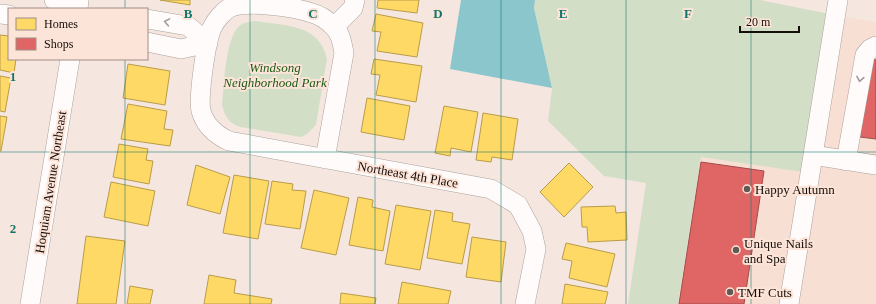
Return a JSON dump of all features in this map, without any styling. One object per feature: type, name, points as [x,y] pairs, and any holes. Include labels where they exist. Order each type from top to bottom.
[{"type":"street","points":[[54,0],[65,8]]},
{"type":"street","points":[[334,27],[353,8],[356,0]]},
{"type":"street","points":[[789,304],[838,0]]},
{"type":"street","name":"Northeast 4th Place","points":[[325,159],[344,53],[342,40],[334,27],[323,18],[312,13],[256,3],[239,4],[228,8],[212,27],[208,43],[201,95],[201,110],[206,121],[216,135],[229,141],[325,159],[491,190],[518,205],[532,231],[536,249],[525,304]]},
{"type":"street","points":[[148,19],[188,26],[208,43]]},
{"type":"street","points":[[148,42],[181,48],[208,43]]},
{"type":"street","points":[[846,161],[864,55],[876,46]]},
{"type":"street","name":"Hoquiam Avenue Northeast","points":[[30,304],[70,60]]},
{"type":"street","points":[[813,155],[876,166]]},
{"type":"shaded area","points":[[835,15],[876,22],[876,304],[678,304],[701,157],[810,173]]},
{"type":"green space","points":[[535,0],[760,0],[835,15],[810,173],[701,157],[678,304],[628,304],[646,183],[604,176],[548,121],[552,88],[534,8]]},
{"type":"green space","name":"Windsong Neighborhood Park","points":[[255,21],[299,28],[309,32],[323,47],[327,59],[316,125],[307,134],[301,137],[240,127],[233,124],[225,113],[222,105],[226,61],[232,38],[236,29],[242,24]]},
{"type":"water","points":[[461,0],[535,0],[534,8],[552,88],[450,69]]},
{"type":"building: Homes","points":[[160,0],[190,0],[190,5]]},
{"type":"building: Homes","points":[[378,0],[419,0],[417,13],[377,8]]},
{"type":"building: Homes","points":[[376,14],[423,23],[417,57],[377,51],[381,32],[372,31]]},
{"type":"building: Homes","points":[[0,35],[8,36],[8,60],[16,60],[14,73],[0,70]]},
{"type":"building: Homes","points":[[374,59],[422,66],[416,102],[376,95],[380,75],[371,74]]},
{"type":"building: Homes","points":[[128,64],[170,71],[165,105],[123,98]]},
{"type":"building: Homes","points":[[0,76],[11,78],[5,112],[0,111]]},
{"type":"building: Homes","points":[[367,98],[410,106],[404,140],[361,132]]},
{"type":"building: Homes","points":[[128,104],[167,111],[164,129],[173,130],[170,146],[121,139]]},
{"type":"building: Homes","points":[[444,106],[478,112],[471,152],[451,148],[450,156],[435,153]]},
{"type":"building: Homes","points":[[483,113],[518,119],[512,160],[492,157],[491,162],[476,160]]},
{"type":"building: Homes","points":[[0,116],[7,117],[1,151],[0,151]]},
{"type":"building: Homes","points":[[119,144],[148,149],[146,160],[153,161],[149,184],[113,177]]},
{"type":"building: Homes","points":[[569,163],[593,187],[564,217],[540,192]]},
{"type":"building: Homes","points":[[196,165],[230,177],[220,214],[187,205]]},
{"type":"building: Homes","points":[[234,175],[269,181],[258,239],[223,233]]},
{"type":"building: Homes","points":[[272,181],[293,184],[292,190],[306,191],[300,229],[265,224]]},
{"type":"building: Homes","points":[[111,182],[155,191],[148,226],[104,217]]},
{"type":"building: Homes","points":[[314,190],[349,198],[336,255],[301,248]]},
{"type":"building: Homes","points":[[358,197],[373,200],[372,207],[390,211],[383,251],[349,245]]},
{"type":"building: Homes","points":[[396,205],[431,211],[420,270],[385,264]]},
{"type":"building: Homes","points":[[615,206],[616,213],[626,212],[627,240],[588,242],[587,227],[582,227],[581,207]]},
{"type":"building: Homes","points":[[435,210],[453,213],[452,221],[470,224],[462,264],[427,258]]},
{"type":"building: Homes","points":[[86,236],[125,241],[116,304],[77,304]]},
{"type":"building: Homes","points":[[472,237],[506,242],[501,282],[466,277]]},
{"type":"building: Homes","points":[[566,243],[615,254],[607,287],[569,278],[572,261],[562,259]]},
{"type":"building: Homes","points":[[209,275],[236,280],[234,293],[272,299],[271,304],[204,304]]},
{"type":"building: Homes","points":[[402,282],[451,291],[448,304],[398,304]]},
{"type":"building: Homes","points":[[565,284],[608,292],[605,304],[562,304]]},
{"type":"building: Homes","points":[[130,286],[153,290],[150,304],[127,304]]},
{"type":"building: Homes","points":[[341,293],[376,298],[375,304],[340,304]]},
{"type":"building: Shops","points":[[873,59],[876,60],[876,139],[860,137]]},
{"type":"building: Shops","points":[[701,162],[764,171],[744,304],[679,304]]},
{"type":"place","name":"Happy Autumn","points":[[747,189]]},
{"type":"place","name":"Unique Nails and Spa","points":[[736,250]]},
{"type":"place","name":"TMF Cuts","points":[[730,292]]}]
